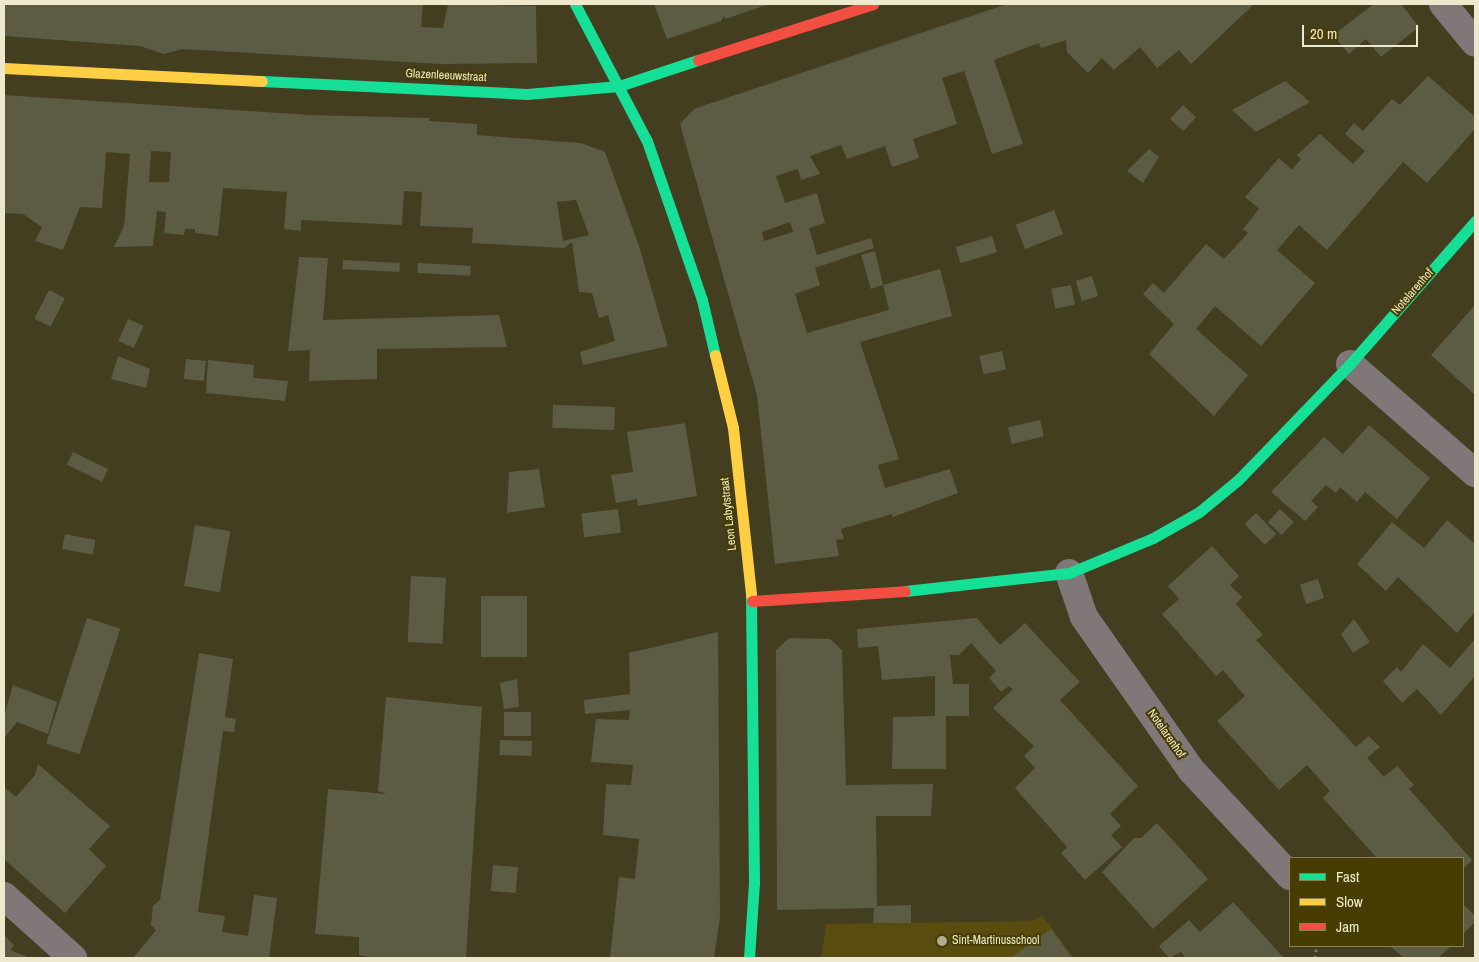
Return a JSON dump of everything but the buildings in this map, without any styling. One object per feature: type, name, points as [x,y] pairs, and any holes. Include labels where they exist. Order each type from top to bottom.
[{"type":"street","name":"Leon Labytstraat","points":[[575,4],[647,141],[702,300],[733,428],[752,601],[754,883],[749,958]]},
{"type":"street","name":"Glazenleeuwstraat","points":[[4,68],[527,94],[619,86],[873,4]]},
{"type":"street","points":[[1442,4],[1475,43]]},
{"type":"street","name":"Notelarenhof","points":[[752,601],[900,592],[1069,573],[1153,538],[1199,512],[1238,480],[1350,364],[1475,221]]},
{"type":"street","points":[[1350,364],[1475,473]]},
{"type":"street","name":"Notelarenhof","points":[[1069,573],[1084,617],[1192,771],[1289,875]]},
{"type":"street","points":[[4,896],[73,958]]},
{"type":"shaded area","name":"Sint-Martinusschool","points":[[1042,915],[1074,958],[821,958],[826,924],[1033,921]]},
{"type":"traffic: fast","points":[[575,4],[647,141],[702,300],[715,355]]},
{"type":"traffic: fast","points":[[262,81],[527,94],[619,86],[698,60]]},
{"type":"traffic: fast","points":[[905,591],[1069,573],[1153,538],[1199,512],[1238,480],[1350,364],[1475,221]]},
{"type":"traffic: fast","points":[[749,958],[754,883],[751,595]]},
{"type":"traffic: slow","points":[[4,68],[262,81]]},
{"type":"traffic: slow","points":[[715,355],[733,428],[751,595]]},
{"type":"traffic: jam","points":[[698,60],[873,4]]},
{"type":"traffic: jam","points":[[752,601],[905,591]]},
{"type":"place","name":"Sint-Martinusschool","points":[[942,941]]}]
